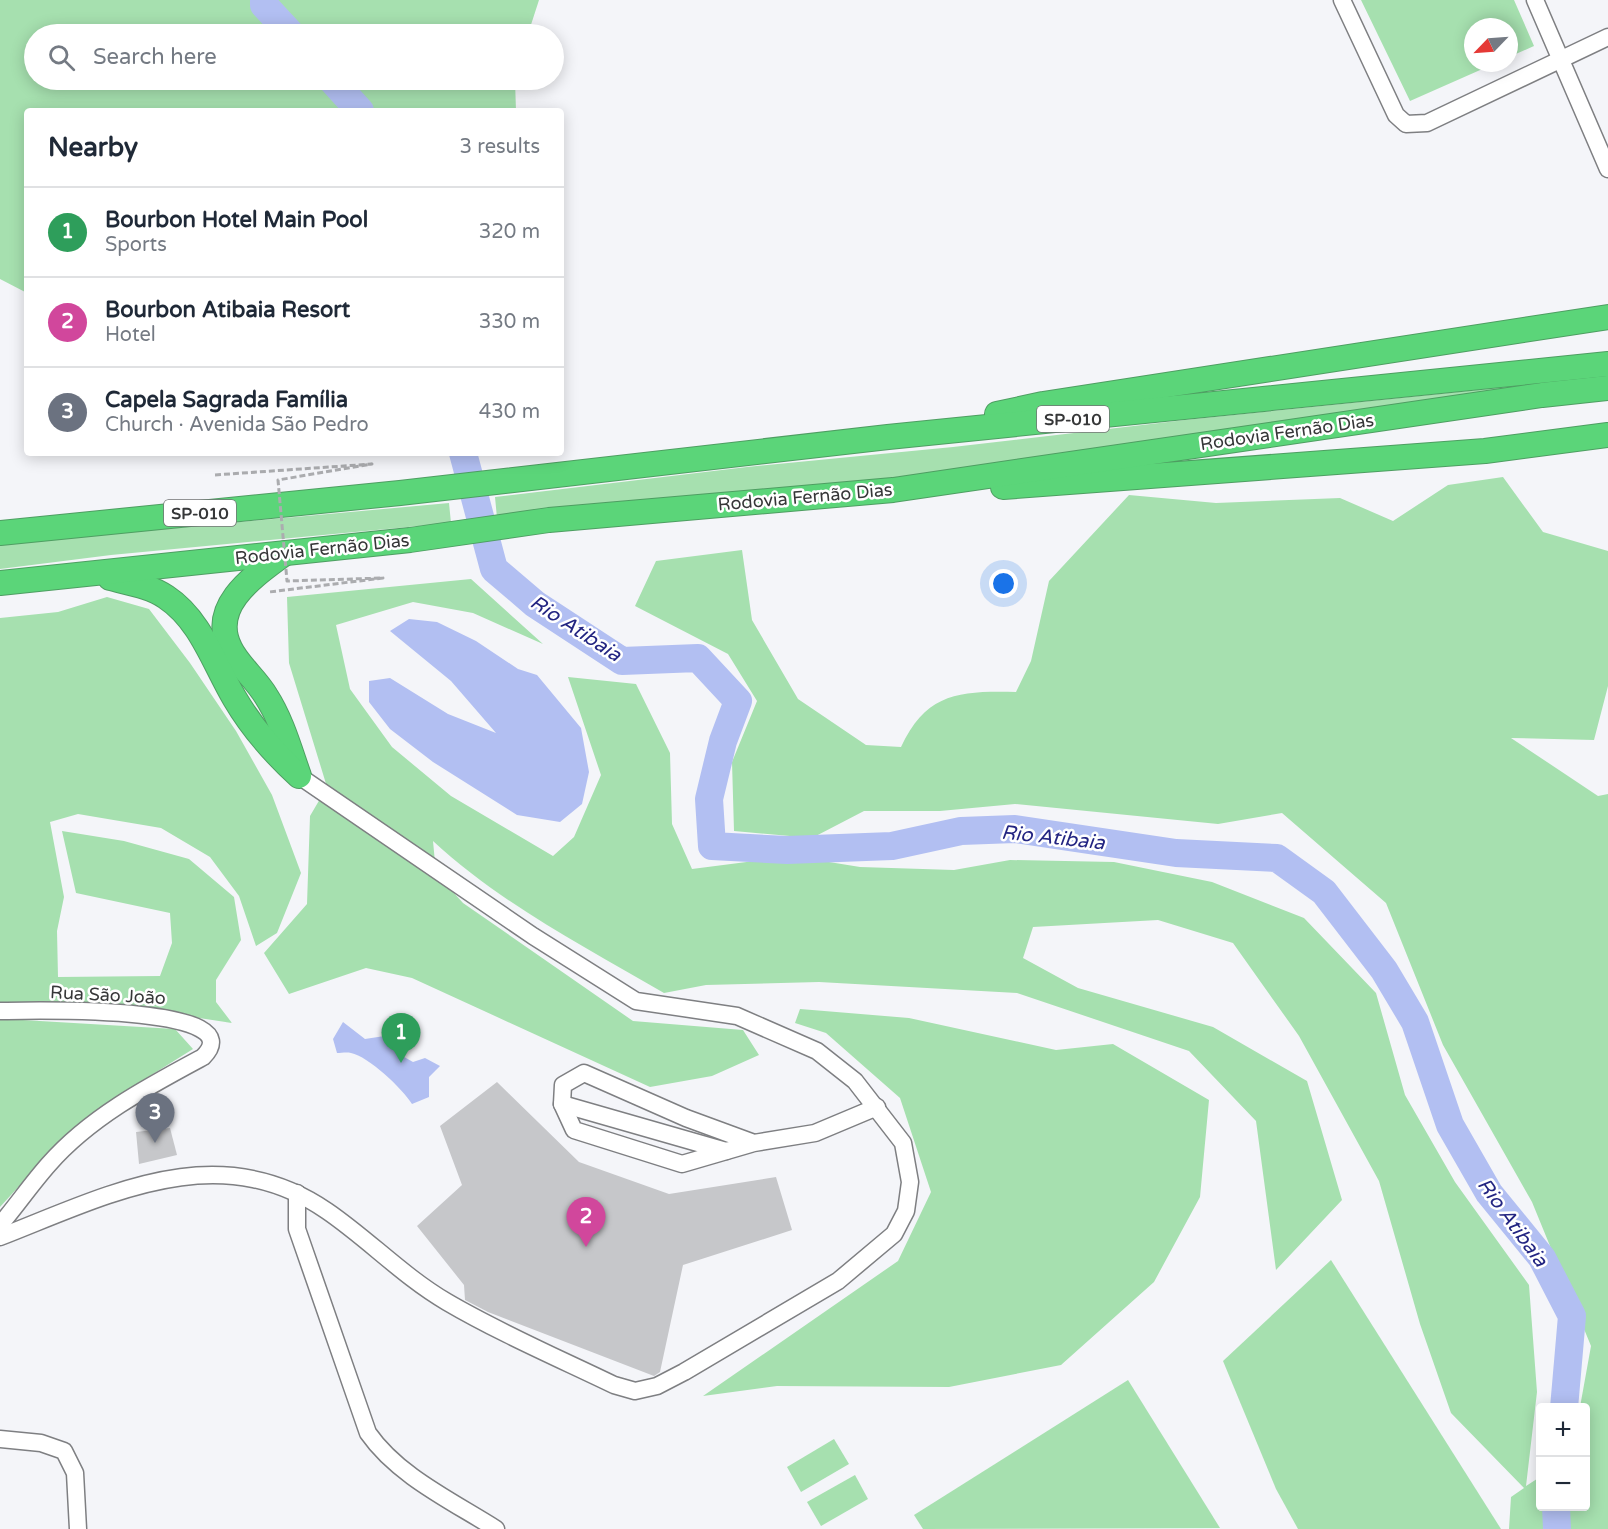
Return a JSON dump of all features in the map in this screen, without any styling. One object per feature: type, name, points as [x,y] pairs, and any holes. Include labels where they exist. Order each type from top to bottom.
[{"type":"highway","points":[[888,437],[1042,404],[1608,317]]},
{"type":"highway","name":"Rodovia Fernão Dias","points":[[0,532],[400,493],[888,437],[1608,364]]},
{"type":"highway","name":"Rodovia Fernão Dias","points":[[0,583],[410,540],[549,520],[893,490],[1542,395],[1608,388]]},
{"type":"highway","points":[[893,490],[1048,485],[1485,451],[1608,435]]},
{"type":"highway","points":[[285,553],[246,583],[234,597],[228,610],[226,637],[230,649],[272,705],[299,776]]},
{"type":"highway","points":[[96,574],[143,586],[165,597],[185,612],[256,730],[276,755],[299,776]]},
{"type":"street","points":[[1342,0],[1396,115],[1406,124],[1427,123],[1608,38]]},
{"type":"street","points":[[1535,0],[1608,169]]},
{"type":"street","points":[[1492,334],[1608,307]]},
{"type":"street","points":[[0,1237],[121,1190],[204,1173],[252,1178],[297,1193],[328,1211],[446,1302],[614,1385],[635,1391],[657,1386],[684,1372],[828,1287],[894,1234],[906,1211],[910,1182],[903,1143],[855,1081],[817,1051],[738,1016],[636,1001],[533,936],[299,776]]},
{"type":"street","name":"Rua São João","points":[[0,1011],[149,1015],[193,1025],[208,1036],[209,1051],[203,1057],[113,1109],[75,1140],[49,1163],[0,1225]]},
{"type":"street","points":[[753,1143],[686,1118],[584,1073],[563,1085],[562,1104],[574,1130],[682,1164],[753,1143],[815,1133],[877,1107]]},
{"type":"street","points":[[562,1104],[726,1151]]},
{"type":"street","points":[[297,1193],[297,1229],[368,1433],[383,1454],[400,1467],[496,1529]]},
{"type":"street","points":[[0,1439],[53,1445],[64,1451],[75,1473],[78,1529]]},
{"type":"path","points":[[215,475],[372,464],[278,480],[287,581],[382,578],[269,592]]},
{"type":"green space","points":[[0,0],[539,0],[531,24],[24,24],[24,90],[515,90],[516,108],[24,108],[24,291],[0,279]]},
{"type":"green space","points":[[1361,0],[1514,0],[1534,46],[1518,53],[1518,18],[1464,18],[1464,72],[1476,72],[1410,101]]},
{"type":"green space","points":[[1555,382],[1556,386],[1349,417],[874,480],[497,518],[495,497],[747,467]]},
{"type":"green space","points":[[1503,477],[1543,532],[1608,551],[1608,686],[1594,740],[1511,738],[1598,796],[1608,794],[1608,1529],[1509,1529],[1511,1497],[1524,1488],[1451,1413],[1420,1324],[1379,1181],[1299,1036],[1233,943],[1158,920],[1033,927],[1023,958],[1078,988],[1213,1027],[1307,1081],[1342,1200],[1276,1270],[1256,1121],[1189,1051],[1017,993],[819,982],[706,985],[664,993],[515,905],[459,864],[433,841],[436,873],[463,903],[633,1021],[743,1030],[759,1055],[712,1076],[650,1087],[412,978],[366,968],[289,994],[264,953],[307,904],[310,816],[327,787],[289,663],[287,597],[471,579],[543,644],[473,613],[413,602],[336,625],[350,689],[392,747],[451,796],[553,856],[574,837],[601,775],[568,677],[636,684],[670,753],[672,824],[692,869],[792,856],[860,867],[954,870],[1010,860],[1114,862],[1212,882],[1304,918],[1376,993],[1405,1095],[1455,1182],[1529,1285],[1537,1392],[1526,1486],[1536,1480],[1536,1511],[1590,1511],[1590,1403],[1581,1403],[1591,1346],[1532,1202],[1443,1045],[1386,903],[1282,813],[1218,824],[1015,804],[940,811],[864,811],[812,838],[734,831],[732,762],[757,701],[728,654],[635,606],[656,561],[742,550],[752,620],[798,699],[866,745],[901,747],[922,715],[947,698],[978,692],[1016,692],[1031,661],[1049,581],[1129,495],[1216,503],[1340,498],[1393,521],[1448,485]]},
{"type":"green space","points":[[449,503],[451,523],[111,555],[0,569],[0,544]]},
{"type":"green space","points":[[107,597],[149,609],[190,663],[236,731],[272,795],[301,873],[277,933],[256,946],[239,896],[210,857],[161,828],[78,814],[50,822],[64,897],[57,931],[58,977],[160,976],[172,943],[170,913],[76,893],[62,831],[124,841],[189,859],[234,897],[241,940],[216,980],[216,1002],[232,1023],[186,1016],[0,1003],[0,618],[58,612]]},
{"type":"green space","points":[[800,1009],[909,1018],[1056,1050],[1113,1044],[1209,1100],[1200,1197],[1154,1282],[1061,1365],[949,1387],[777,1386],[703,1396],[898,1261],[931,1192],[900,1098],[826,1033],[795,1023]]},
{"type":"green space","points":[[0,1020],[175,1029],[193,1049],[113,1099],[65,1136],[0,1207]]},
{"type":"green space","points":[[1331,1260],[1501,1529],[1298,1529],[1276,1489],[1223,1361]]},
{"type":"green space","points":[[1128,1380],[1220,1528],[923,1529],[914,1515]]},
{"type":"green space","points":[[834,1439],[849,1464],[801,1492],[787,1467]]},
{"type":"green space","points":[[855,1475],[868,1499],[821,1526],[807,1502]]},
{"type":"water","points":[[409,619],[437,622],[476,641],[518,669],[537,675],[581,728],[589,772],[582,804],[560,822],[517,815],[433,762],[390,729],[369,702],[369,681],[390,678],[448,714],[496,733],[451,681],[390,631]]},
{"type":"water","points":[[343,1022],[365,1039],[391,1035],[397,1039],[397,1053],[413,1062],[425,1058],[440,1066],[429,1077],[429,1097],[412,1104],[375,1066],[358,1055],[337,1053],[333,1039]]},
{"type":"building","points":[[497,1082],[579,1162],[669,1194],[776,1177],[792,1230],[683,1265],[660,1372],[654,1376],[488,1312],[465,1300],[464,1285],[417,1226],[462,1185],[440,1126]]},
{"type":"building","points":[[170,1128],[177,1155],[139,1164],[136,1132]]},
{"type":"waterway","name":"Rio Atibaia","points":[[264,0],[264,5],[282,24]]},
{"type":"waterway","name":"Rio Atibaia","points":[[341,90],[357,108]]},
{"type":"waterway","name":"Rio Atibaia","points":[[464,456],[494,569],[535,604],[622,661],[698,658],[738,701],[723,741],[709,799],[712,846],[787,850],[892,846],[961,831],[1015,829],[1176,853],[1277,858],[1324,892],[1384,970],[1415,1022],[1450,1125],[1489,1193],[1542,1258],[1572,1316],[1564,1403]]},
{"type":"waterway","name":"Rio Atibaia","points":[[1556,1511],[1557,1529]]},
{"type":"place","name":"Bourbon Hotel Main Pool","points":[[401,1063]]},
{"type":"place","name":"Capela Sagrada Família","points":[[155,1143]]},
{"type":"place","name":"Bourbon Atibaia Resort","points":[[586,1247]]}]
